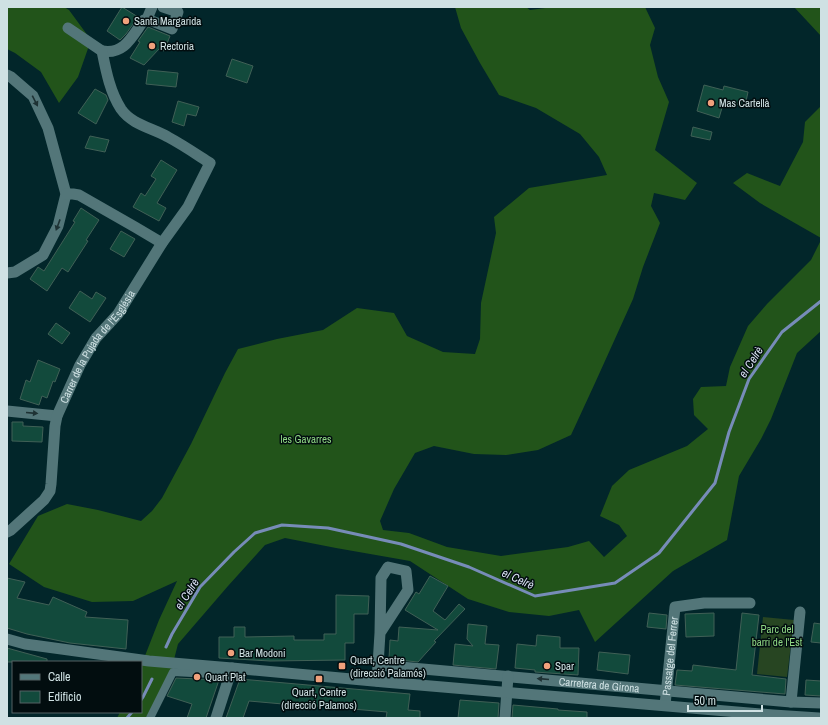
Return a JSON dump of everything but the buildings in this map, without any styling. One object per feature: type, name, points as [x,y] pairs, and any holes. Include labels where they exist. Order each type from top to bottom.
[{"type":"street","points":[[68,28],[102,51],[110,53],[118,51],[126,44],[144,20],[147,19],[152,7]]},
{"type":"street","points":[[147,19],[172,29],[178,12],[163,7]]},
{"type":"street","name":"Carrer de la Pujada de l'Església","points":[[7,532],[44,500],[50,491],[57,416],[80,365],[96,338],[118,314],[162,243],[188,208],[210,163],[168,136],[139,124],[127,116],[121,109],[110,86],[102,51]]},
{"type":"street","points":[[7,75],[33,96],[48,128],[66,194],[58,226],[43,255],[15,272],[7,273]]},
{"type":"street","points":[[66,194],[79,196],[135,226],[162,243]]},
{"type":"street","points":[[7,411],[57,416]]},
{"type":"street","points":[[377,681],[381,578],[388,567],[406,571],[408,590],[380,633]]},
{"type":"street","name":"Passatge del Ferrer","points":[[665,705],[676,607],[704,603],[750,603]]},
{"type":"street","points":[[791,702],[800,612]]},
{"type":"street","points":[[7,639],[25,644],[231,672]]},
{"type":"street","name":"Carretera de Girona","points":[[378,665],[791,702],[821,703]]},
{"type":"street","points":[[150,718],[173,672],[231,672],[377,681],[665,705],[699,713],[819,718]]},
{"type":"street","points":[[216,718],[231,672]]},
{"type":"street","points":[[505,718],[508,676]]},
{"type":"green space","points":[[7,7],[64,7],[69,10],[91,40],[78,77],[59,103],[41,72],[7,49]]},
{"type":"green space","name":"les Gavarres","points":[[455,7],[526,7],[530,10],[553,7],[645,7],[655,28],[650,45],[658,77],[669,102],[655,150],[697,183],[685,200],[654,193],[651,206],[660,223],[643,267],[633,299],[571,435],[538,450],[506,455],[474,454],[434,446],[415,453],[394,489],[380,521],[383,530],[409,533],[447,547],[501,556],[568,547],[589,541],[604,557],[627,536],[619,525],[600,516],[612,486],[629,470],[687,446],[708,429],[694,415],[693,399],[701,387],[726,386],[730,367],[748,326],[767,304],[811,260],[821,240],[821,331],[797,353],[771,419],[739,476],[727,540],[673,571],[595,642],[579,610],[549,616],[509,612],[468,599],[410,561],[285,538],[265,545],[178,644],[170,675],[146,718],[117,718],[120,713],[142,713],[142,663],[159,620],[177,581],[133,601],[92,602],[44,587],[9,564],[38,516],[67,504],[141,521],[152,511],[162,498],[191,444],[238,349],[277,339],[323,330],[357,308],[394,313],[407,336],[443,352],[475,354],[480,339],[481,303],[496,233],[494,217],[529,188],[607,175],[599,157],[580,134],[536,108],[499,95],[461,28]]},
{"type":"green space","points":[[794,7],[821,7],[821,36]]},
{"type":"green space","points":[[821,106],[821,238],[760,203],[733,183],[747,173],[780,186],[803,142],[805,122]]},
{"type":"green space","name":"Parc del barri de l'Est","points":[[763,617],[794,620],[787,677],[757,674]]},
{"type":"waterway","name":"el Celrè","points":[[166,647],[200,587],[255,533],[282,525],[328,528],[401,544],[469,567],[535,596],[615,583],[659,553],[715,483],[729,432],[749,379],[782,332],[821,301]]},
{"type":"waterway","name":"el Celrè","points":[[142,698],[152,679]]},
{"type":"waterway","name":"el Celrè","points":[[127,718],[131,713]]},
{"type":"place","name":"Santa Margarida","points":[[126,21]]},
{"type":"place","name":"Rectoria","points":[[152,46]]},
{"type":"place","name":"Mas Cartellà","points":[[711,103]]},
{"type":"place","name":"Bar Modoni","points":[[231,653]]},
{"type":"place","name":"Quart, Centre (direcció Palamós)","points":[[342,666]]},
{"type":"place","name":"Spar","points":[[547,666]]},
{"type":"place","name":"Quart Plat","points":[[197,677]]},
{"type":"place","name":"Quart, Centre (direcció Palamos)","points":[[319,679]]}]
